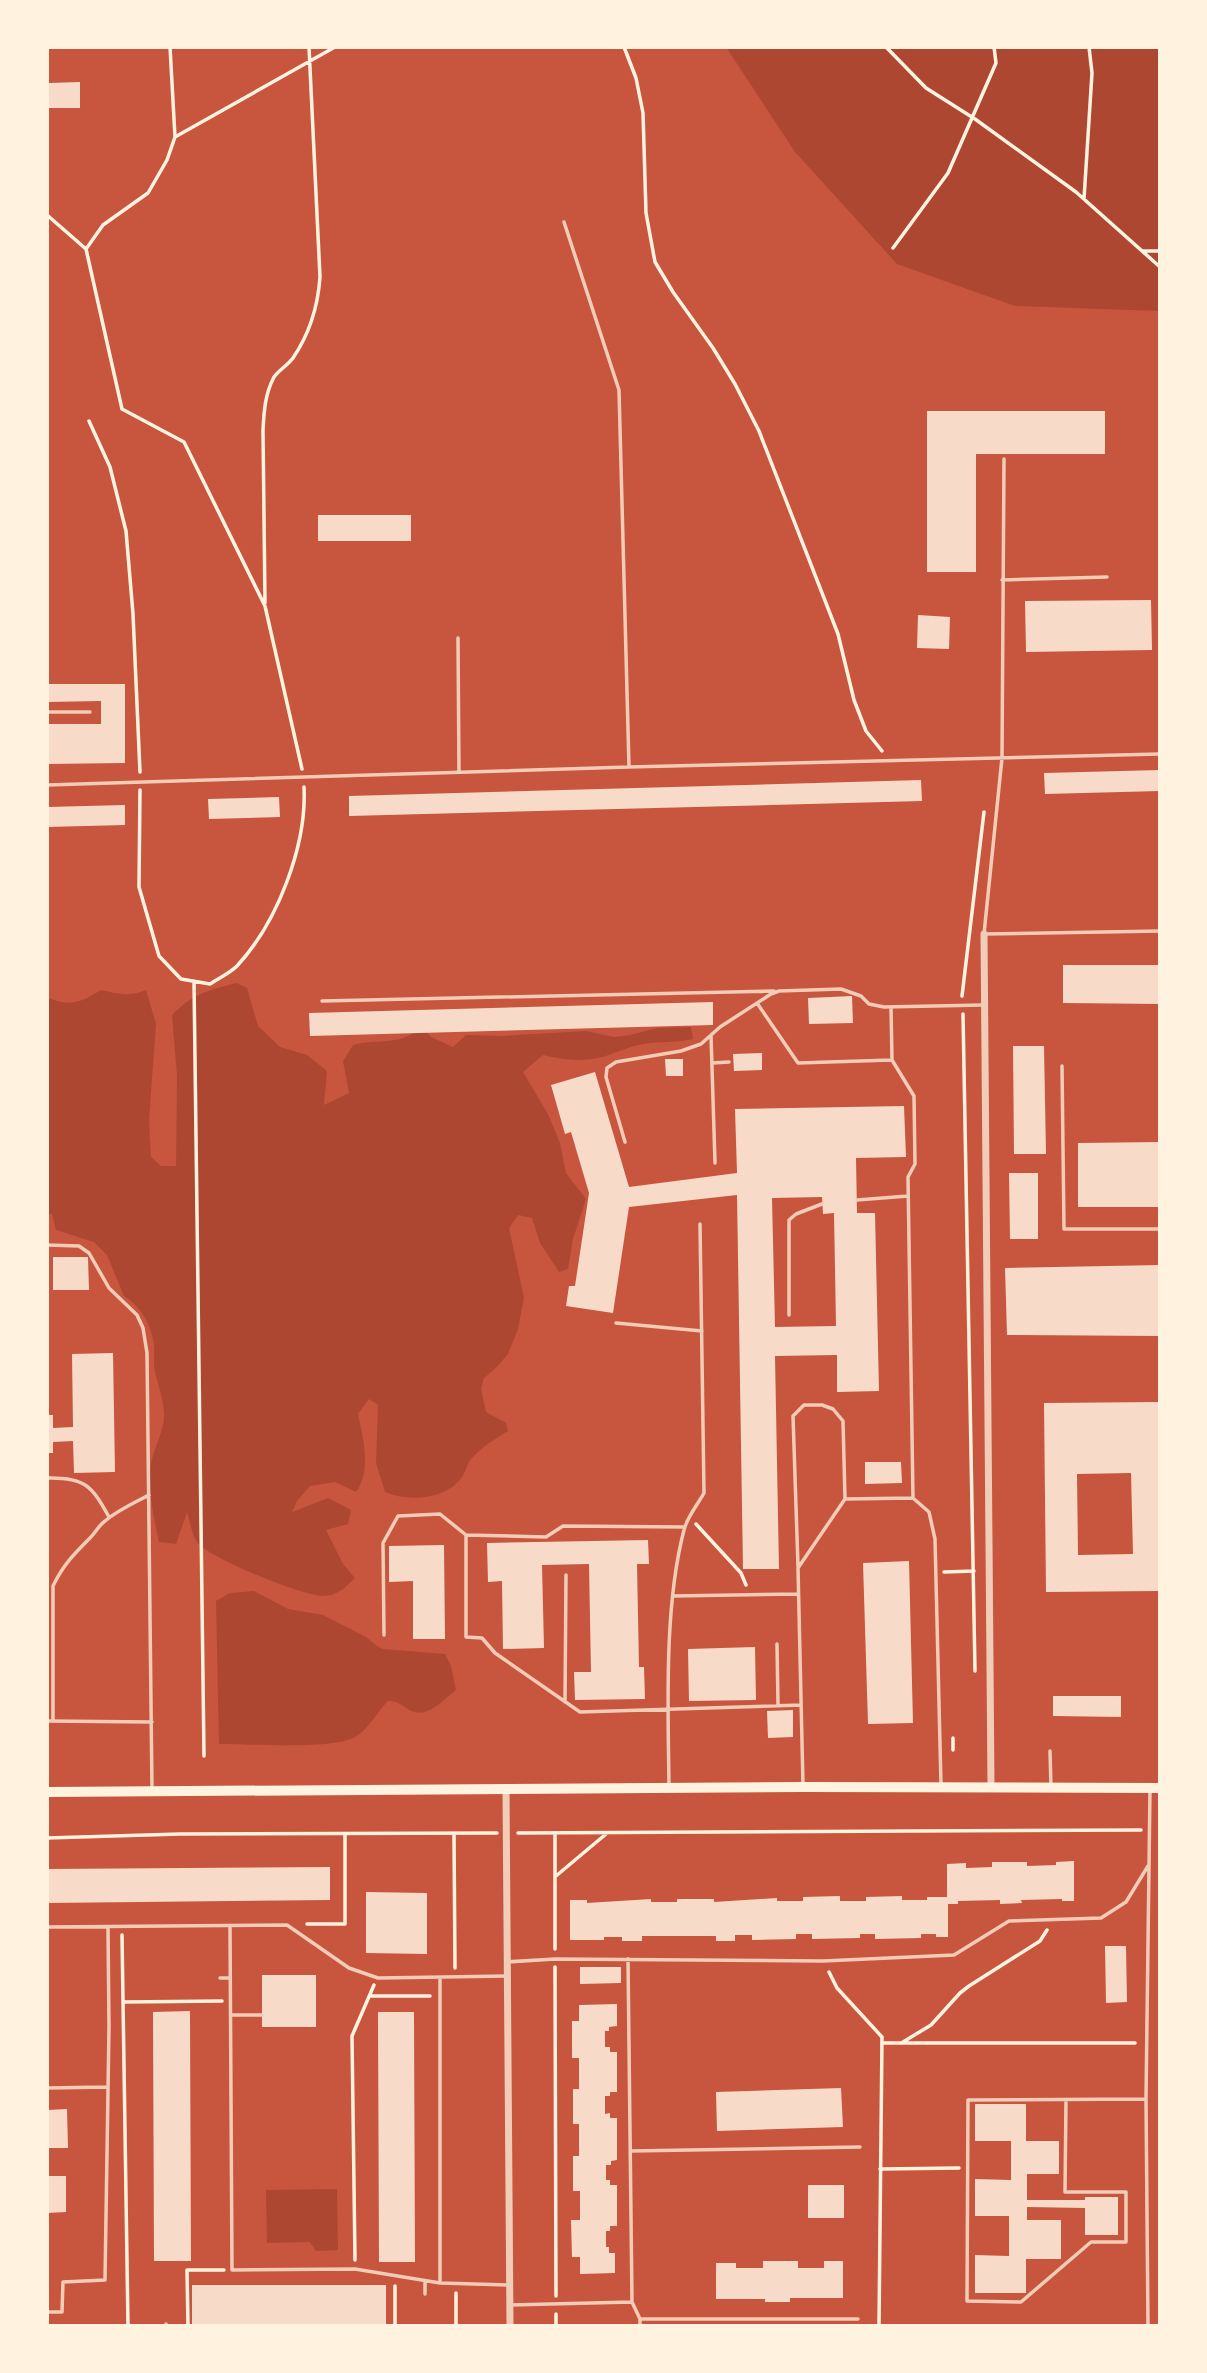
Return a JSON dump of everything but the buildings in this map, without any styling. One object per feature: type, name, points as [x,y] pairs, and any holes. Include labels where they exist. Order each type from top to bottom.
[{"type":"main road","points":[[47,1792],[803,1787],[1155,1788]]},
{"type":"street","points":[[984,934],[991,1787]]},
{"type":"street","points":[[506,1790],[510,2326]]},
{"type":"lane","points":[[564,222],[619,390],[629,767]]},
{"type":"lane","points":[[1004,459],[1002,758],[984,934],[1160,931]]},
{"type":"lane","points":[[1002,580],[1107,577]]},
{"type":"lane","points":[[458,638],[459,772]]},
{"type":"lane","points":[[47,712],[90,712]]},
{"type":"lane","points":[[47,785],[1160,754]]},
{"type":"lane","points":[[322,1001],[841,989],[861,996],[869,1004],[891,1007],[985,1005]]},
{"type":"lane","points":[[625,1142],[606,1077],[607,1068],[616,1062],[681,1051],[701,1044],[757,1003],[779,991]]},
{"type":"lane","points":[[757,1003],[797,1063],[892,1060]]},
{"type":"lane","points":[[891,1007],[892,1060],[914,1096],[915,1164],[908,1177],[913,1498]]},
{"type":"lane","points":[[711,1035],[715,1163]]},
{"type":"lane","points":[[712,1063],[729,1062]]},
{"type":"lane","points":[[1062,1066],[1064,1229],[1160,1229]]},
{"type":"lane","points":[[857,1200],[908,1196]]},
{"type":"lane","points":[[789,1315],[789,1220],[796,1214],[822,1204]]},
{"type":"lane","points":[[669,1788],[668,1709],[673,1596],[684,1527],[704,1493],[700,1224]]},
{"type":"lane","points":[[47,1245],[79,1246],[89,1254],[95,1260],[109,1288],[136,1315],[143,1328],[147,1353],[152,1792]]},
{"type":"lane","points":[[616,1323],[702,1331]]},
{"type":"lane","points":[[798,1568],[845,1499],[843,1422],[833,1409],[822,1405],[804,1405],[793,1416],[803,1787]]},
{"type":"lane","points":[[47,1478],[71,1479],[90,1487],[109,1517]]},
{"type":"lane","points":[[149,1495],[109,1517],[72,1554],[61,1568],[53,1586],[50,1721],[152,1722]]},
{"type":"lane","points":[[845,1499],[913,1498],[929,1512],[933,1524],[936,1572],[941,1787]]},
{"type":"lane","points":[[383,1635],[383,1543],[398,1516],[440,1514],[466,1535],[546,1537],[563,1526],[684,1527]]},
{"type":"lane","points":[[466,1535],[466,1637],[482,1638],[495,1653],[580,1712],[801,1705]]},
{"type":"lane","points":[[565,1703],[566,1575]]},
{"type":"lane","points":[[673,1596],[799,1594]]},
{"type":"lane","points":[[777,1644],[778,1706]]},
{"type":"lane","points":[[1050,1751],[1051,1787]]},
{"type":"lane","points":[[1148,2326],[1148,1866],[1149,1830],[1155,1788]]},
{"type":"lane","points":[[506,1962],[555,1959],[823,1961],[954,1955],[1009,1921],[1101,1918],[1126,1902],[1148,1866]]},
{"type":"lane","points":[[47,1927],[287,1925],[349,1968],[378,1978],[507,1976]]},
{"type":"lane","points":[[230,1926],[232,2270],[355,2269],[440,2283],[510,2285]]},
{"type":"lane","points":[[47,2312],[62,2312],[63,2282],[105,2280],[108,1927]]},
{"type":"lane","points":[[628,1959],[632,2302],[640,2319],[640,2326]]},
{"type":"lane","points":[[220,1978],[230,1978]]},
{"type":"lane","points":[[440,1979],[440,2283]]},
{"type":"lane","points":[[231,2015],[262,2015]]},
{"type":"lane","points":[[47,2088],[107,2087]]},
{"type":"lane","points":[[1066,2100],[1065,2192],[1126,2192],[1126,2242],[1091,2242],[1021,2302],[967,2301],[968,2101],[1146,2099]]},
{"type":"lane","points":[[630,2151],[860,2147]]},
{"type":"lane","points":[[425,2281],[425,2294]]},
{"type":"lane","points":[[510,2305],[632,2302]]},
{"type":"lane","points":[[640,2319],[859,2319]]},
{"type":"path","points":[[86,249],[103,225],[148,193],[167,160],[175,137],[170,47]]},
{"type":"path","points":[[89,421],[110,467],[126,531],[133,614],[140,782],[139,887],[159,956],[181,979],[210,984],[236,967],[275,913],[296,850],[305,803],[303,777],[265,606],[262,430],[264,402],[275,376],[293,358],[310,327],[318,303],[309,47]]},
{"type":"path","points":[[175,137],[335,47]]},
{"type":"path","points":[[624,47],[636,78],[643,113],[646,213],[655,262],[713,348],[758,430],[838,634],[866,731],[889,761]]},
{"type":"path","points":[[887,47],[926,88],[973,117],[1084,199],[1160,267]]},
{"type":"path","points":[[893,248],[948,173],[996,63],[994,47]]},
{"type":"path","points":[[1084,199],[1092,73],[1089,47]]},
{"type":"path","points":[[47,215],[86,249],[122,409],[184,442],[265,606]]},
{"type":"path","points":[[1141,251],[1160,251]]},
{"type":"path","points":[[976,1681],[962,994],[984,812]]},
{"type":"path","points":[[194,981],[204,1756]]},
{"type":"path","points":[[961,1383],[970,1382]]},
{"type":"path","points":[[690,1518],[741,1573],[750,1595]]},
{"type":"path","points":[[936,1572],[974,1571]]},
{"type":"path","points":[[953,1738],[953,1750]]},
{"type":"path","points":[[47,1838],[180,1834],[1149,1830]]},
{"type":"path","points":[[555,1877],[608,1832]]},
{"type":"path","points":[[555,1833],[556,2326]]},
{"type":"path","points":[[440,1979],[455,1968],[454,1834]]},
{"type":"path","points":[[287,1925],[345,1924],[345,1835]]},
{"type":"path","points":[[901,2043],[931,2025],[969,1986],[1040,1941],[1054,1920]]},
{"type":"path","points":[[122,1926],[128,2326]]},
{"type":"path","points":[[823,1961],[837,1988],[882,2037],[879,2326]]},
{"type":"path","points":[[355,2269],[352,2036],[378,1978]]},
{"type":"path","points":[[370,1996],[440,1996]]},
{"type":"path","points":[[123,2002],[231,2001]]},
{"type":"path","points":[[882,2043],[1147,2043]]},
{"type":"path","points":[[880,2169],[967,2168]]},
{"type":"path","points":[[188,2326],[187,2270],[232,2270]]},
{"type":"path","points":[[395,2276],[395,2326]]},
{"type":"path","points":[[456,2284],[456,2326]]},
{"type":"shaded area","points":[[726,47],[1160,47],[1160,311],[1015,306],[897,264],[795,152]]},
{"type":"shaded area","points":[[236,983],[247,988],[258,1026],[280,1047],[307,1055],[327,1071],[324,1105],[349,1093],[343,1061],[353,1045],[397,1040],[421,1027],[431,1037],[453,1047],[466,1035],[500,1036],[586,1031],[614,1037],[657,1028],[691,1027],[693,1039],[639,1045],[587,1060],[543,1055],[523,1072],[548,1114],[560,1143],[566,1173],[586,1199],[573,1239],[568,1269],[559,1272],[540,1243],[532,1218],[518,1215],[509,1228],[524,1298],[518,1329],[508,1354],[484,1378],[481,1389],[486,1412],[506,1423],[508,1431],[476,1454],[455,1485],[426,1497],[394,1495],[385,1492],[376,1463],[378,1405],[369,1399],[358,1414],[365,1464],[364,1474],[356,1492],[335,1482],[310,1486],[297,1501],[292,1512],[328,1498],[351,1510],[348,1524],[326,1530],[343,1564],[355,1578],[341,1590],[328,1596],[313,1595],[278,1584],[206,1550],[196,1540],[187,1512],[176,1544],[159,1542],[151,1499],[150,1472],[164,1412],[154,1369],[151,1331],[140,1310],[124,1296],[107,1255],[94,1242],[56,1230],[52,1214],[47,1214],[47,997],[69,1003],[101,990],[129,994],[146,990],[156,1024],[149,1120],[151,1157],[161,1166],[176,1166],[177,1076],[172,1015],[201,994]]},
{"type":"shaded area","points":[[254,1591],[288,1609],[323,1615],[383,1649],[445,1654],[451,1666],[456,1690],[428,1711],[415,1712],[388,1701],[364,1730],[344,1741],[310,1745],[219,1744],[216,1601],[230,1593]]},
{"type":"shaded area","points":[[337,2189],[338,2250],[316,2251],[310,2242],[267,2243],[266,2190]]}]
